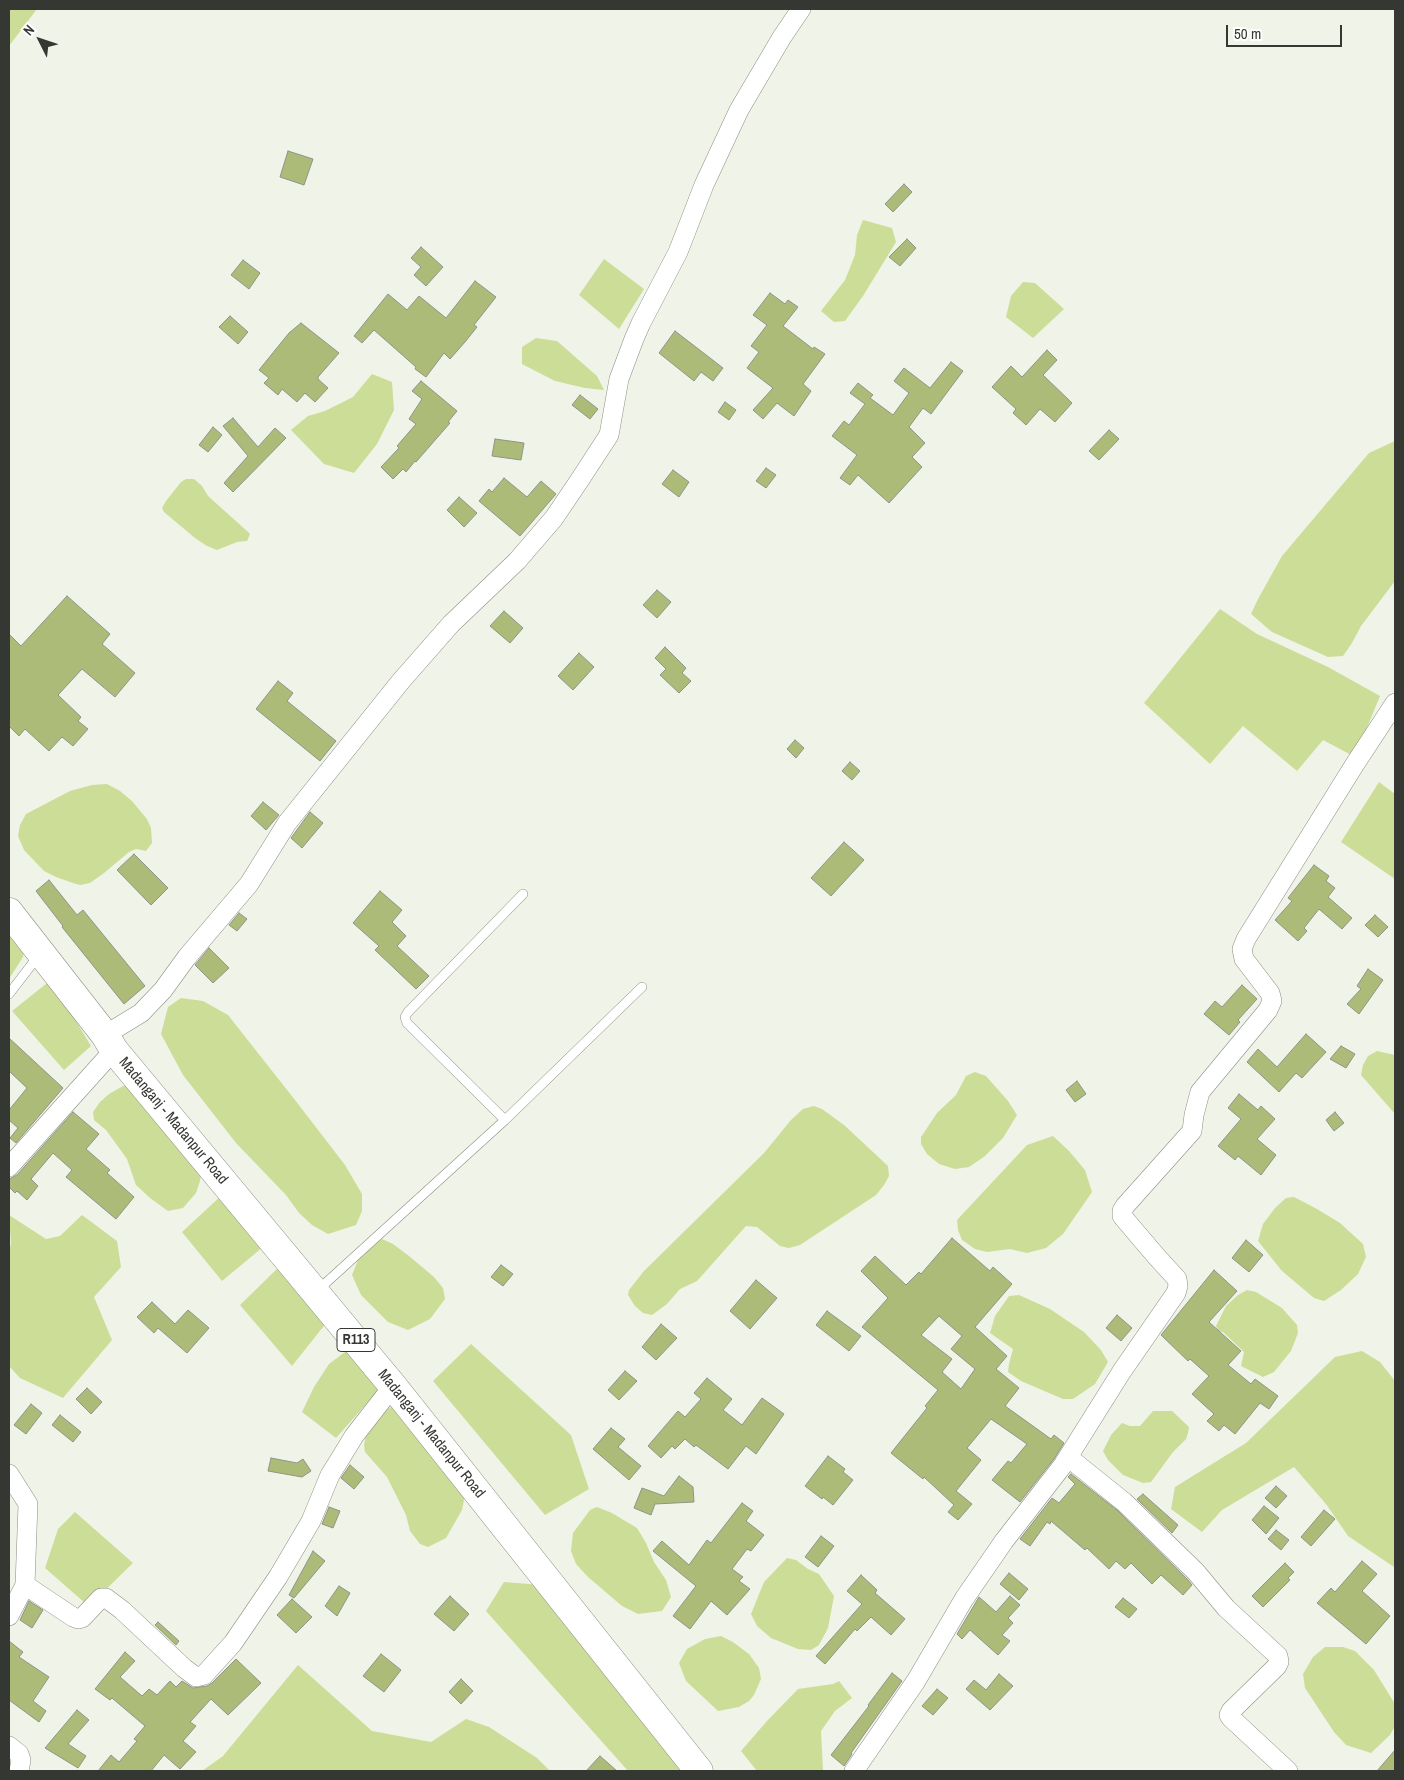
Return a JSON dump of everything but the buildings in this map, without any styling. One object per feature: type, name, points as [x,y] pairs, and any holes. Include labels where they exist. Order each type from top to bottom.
[{"type":"main road","name":"Madanganj - Madanpur Road","points":[[9,912],[110,1043],[393,1386],[699,1771]]},
{"type":"street","points":[[9,1168],[110,1043],[163,990],[187,957],[249,884],[286,823],[401,681],[451,624],[517,561],[554,518],[610,435],[619,379],[641,323],[678,252],[704,185],[735,118],[782,37],[801,9]]},
{"type":"street","points":[[854,1771],[916,1681],[964,1599],[989,1562],[1068,1457],[1122,1371],[1176,1293],[1178,1286],[1177,1278],[1122,1216],[1122,1211],[1192,1131],[1200,1092],[1268,1010],[1272,1001],[1270,993],[1244,959],[1242,949],[1246,939],[1395,703]]},
{"type":"street","points":[[26,1585],[73,1618],[78,1619],[82,1618],[101,1598],[106,1598],[122,1610],[184,1668],[196,1677],[204,1675],[234,1642],[278,1577],[312,1521],[330,1475],[354,1436],[393,1386]]},
{"type":"street","points":[[1068,1457],[1124,1502],[1196,1572],[1226,1608],[1278,1656],[1279,1662],[1277,1666],[1229,1714],[1288,1771]]},
{"type":"street","points":[[9,1474],[28,1504],[26,1585],[9,1616]]},
{"type":"street","points":[[9,1746],[19,1754],[21,1760],[19,1771]]},
{"type":"lane","points":[[504,1120],[407,1022],[405,1017],[523,894]]},
{"type":"lane","points":[[9,994],[41,953]]},
{"type":"lane","points":[[316,1292],[504,1120],[642,987]]},
{"type":"shaded area","points":[[9,9],[37,9],[9,46]]},
{"type":"shaded area","points":[[863,220],[892,228],[896,242],[863,296],[845,321],[834,322],[821,311],[845,280],[855,255],[857,235]]},
{"type":"shaded area","points":[[604,259],[644,289],[619,329],[579,295]]},
{"type":"shaded area","points":[[1023,282],[1035,283],[1064,309],[1033,338],[1006,317],[1011,296]]},
{"type":"shaded area","points":[[536,338],[557,341],[597,376],[604,390],[555,381],[522,364],[522,347]]},
{"type":"shaded area","points":[[372,374],[392,382],[394,410],[377,444],[354,473],[324,464],[291,430],[308,416],[325,411],[353,397]]},
{"type":"shaded area","points":[[1395,441],[1395,581],[1361,626],[1343,656],[1328,657],[1272,632],[1251,614],[1282,556],[1369,453]]},
{"type":"shaded area","points":[[186,479],[194,479],[202,486],[208,496],[250,534],[247,541],[237,542],[217,550],[195,538],[164,512],[162,508],[166,501],[181,482]]},
{"type":"shaded area","points":[[1220,609],[1257,634],[1328,667],[1380,696],[1355,757],[1323,740],[1297,771],[1243,726],[1210,764],[1144,703]]},
{"type":"shaded area","points":[[1379,782],[1395,794],[1395,879],[1341,842]]},
{"type":"shaded area","points":[[107,784],[120,791],[132,801],[147,819],[151,828],[152,843],[146,851],[136,849],[129,852],[90,883],[80,885],[44,871],[24,850],[18,836],[20,825],[26,814],[70,791],[92,785]]},
{"type":"shaded area","points":[[9,923],[25,947],[23,957],[9,979]]},
{"type":"shaded area","points":[[51,980],[91,1046],[64,1070],[12,1011]]},
{"type":"shaded area","points":[[181,998],[203,1001],[228,1015],[295,1100],[345,1165],[362,1194],[362,1211],[356,1225],[328,1234],[312,1225],[236,1143],[183,1075],[161,1034],[168,1007]]},
{"type":"shaded area","points":[[1377,1051],[1395,1055],[1395,1114],[1361,1075],[1363,1065],[1368,1056]]},
{"type":"shaded area","points":[[975,1072],[986,1076],[1008,1101],[1017,1115],[1003,1138],[985,1156],[969,1167],[955,1169],[939,1164],[927,1154],[921,1144],[921,1137],[937,1113],[956,1095],[966,1076]]},
{"type":"shaded area","points":[[125,1085],[135,1085],[202,1165],[196,1193],[183,1208],[168,1211],[136,1185],[127,1159],[106,1130],[94,1120],[93,1112],[100,1102],[109,1094]]},
{"type":"shaded area","points":[[814,1106],[822,1109],[844,1125],[888,1166],[889,1176],[876,1195],[800,1245],[789,1248],[780,1246],[757,1227],[746,1226],[697,1281],[680,1289],[667,1304],[652,1315],[643,1313],[635,1306],[628,1295],[629,1290],[644,1271],[764,1153],[791,1120],[803,1109]]},
{"type":"shaded area","points":[[1053,1136],[1085,1170],[1092,1192],[1063,1234],[1046,1248],[1027,1253],[1010,1249],[987,1252],[975,1249],[962,1240],[957,1220],[1027,1145]]},
{"type":"shaded area","points":[[222,1195],[269,1242],[222,1281],[182,1232]]},
{"type":"shaded area","points":[[1294,1197],[1340,1223],[1363,1244],[1366,1257],[1358,1274],[1341,1290],[1324,1301],[1314,1298],[1282,1271],[1258,1241],[1263,1224],[1275,1208],[1286,1198]]},
{"type":"shaded area","points":[[9,1215],[46,1239],[60,1236],[82,1215],[117,1241],[121,1267],[94,1297],[112,1340],[63,1398],[20,1378],[9,1366],[9,1253],[11,1243]]},
{"type":"shaded area","points":[[382,1239],[393,1244],[409,1256],[434,1277],[443,1288],[445,1299],[430,1319],[408,1330],[388,1322],[361,1295],[352,1275],[360,1255]]},
{"type":"shaded area","points":[[281,1265],[327,1322],[292,1366],[240,1305]]},
{"type":"shaded area","points":[[1247,1290],[1256,1292],[1282,1308],[1297,1325],[1298,1333],[1291,1351],[1274,1372],[1263,1377],[1241,1366],[1244,1352],[1223,1332],[1218,1331],[1216,1326],[1226,1306]]},
{"type":"shaded area","points":[[1019,1295],[1050,1309],[1084,1332],[1101,1350],[1108,1362],[1095,1384],[1073,1399],[1063,1399],[1021,1381],[1008,1372],[1013,1349],[990,1333],[995,1316],[1009,1296]]},
{"type":"shaded area","points":[[471,1344],[571,1435],[589,1489],[545,1515],[433,1381]]},
{"type":"shaded area","points":[[353,1346],[383,1385],[336,1438],[302,1412],[314,1387],[329,1364]]},
{"type":"shaded area","points":[[1362,1351],[1380,1362],[1395,1381],[1394,1567],[1348,1536],[1326,1504],[1294,1467],[1222,1510],[1202,1532],[1171,1509],[1175,1487],[1246,1443],[1335,1357]]},
{"type":"shaded area","points":[[393,1406],[466,1490],[462,1510],[446,1538],[428,1547],[420,1544],[410,1531],[406,1515],[387,1477],[365,1452],[366,1435],[384,1411]]},
{"type":"shaded area","points":[[1153,1411],[1172,1411],[1189,1427],[1186,1439],[1173,1452],[1151,1482],[1143,1483],[1123,1475],[1108,1460],[1103,1451],[1111,1435],[1122,1423],[1130,1426],[1140,1426]]},
{"type":"shaded area","points":[[597,1507],[612,1513],[637,1528],[654,1562],[666,1580],[671,1597],[662,1611],[638,1614],[622,1606],[588,1577],[576,1564],[571,1551],[573,1533],[590,1510]]},
{"type":"shaded area","points":[[75,1512],[133,1563],[96,1599],[85,1603],[45,1568],[58,1529]]},
{"type":"shaded area","points":[[787,1558],[796,1560],[819,1574],[834,1596],[828,1628],[819,1645],[811,1650],[798,1649],[771,1638],[757,1626],[751,1614],[764,1582]]},
{"type":"shaded area","points":[[504,1582],[542,1585],[694,1771],[628,1771],[486,1611]]},
{"type":"shaded area","points":[[721,1636],[749,1654],[759,1668],[761,1679],[754,1695],[749,1701],[739,1707],[718,1711],[686,1681],[679,1663],[687,1649],[705,1639]]},
{"type":"shaded area","points":[[1325,1647],[1343,1647],[1355,1651],[1374,1670],[1395,1704],[1395,1726],[1390,1735],[1371,1753],[1346,1745],[1334,1732],[1305,1688],[1303,1674],[1313,1657]]},
{"type":"shaded area","points":[[298,1665],[372,1731],[431,1742],[466,1719],[489,1727],[537,1758],[550,1771],[202,1771],[223,1756]]},
{"type":"shaded area","points":[[839,1681],[852,1698],[835,1711],[821,1731],[823,1771],[757,1771],[741,1751],[767,1721],[798,1689],[833,1684]]}]
